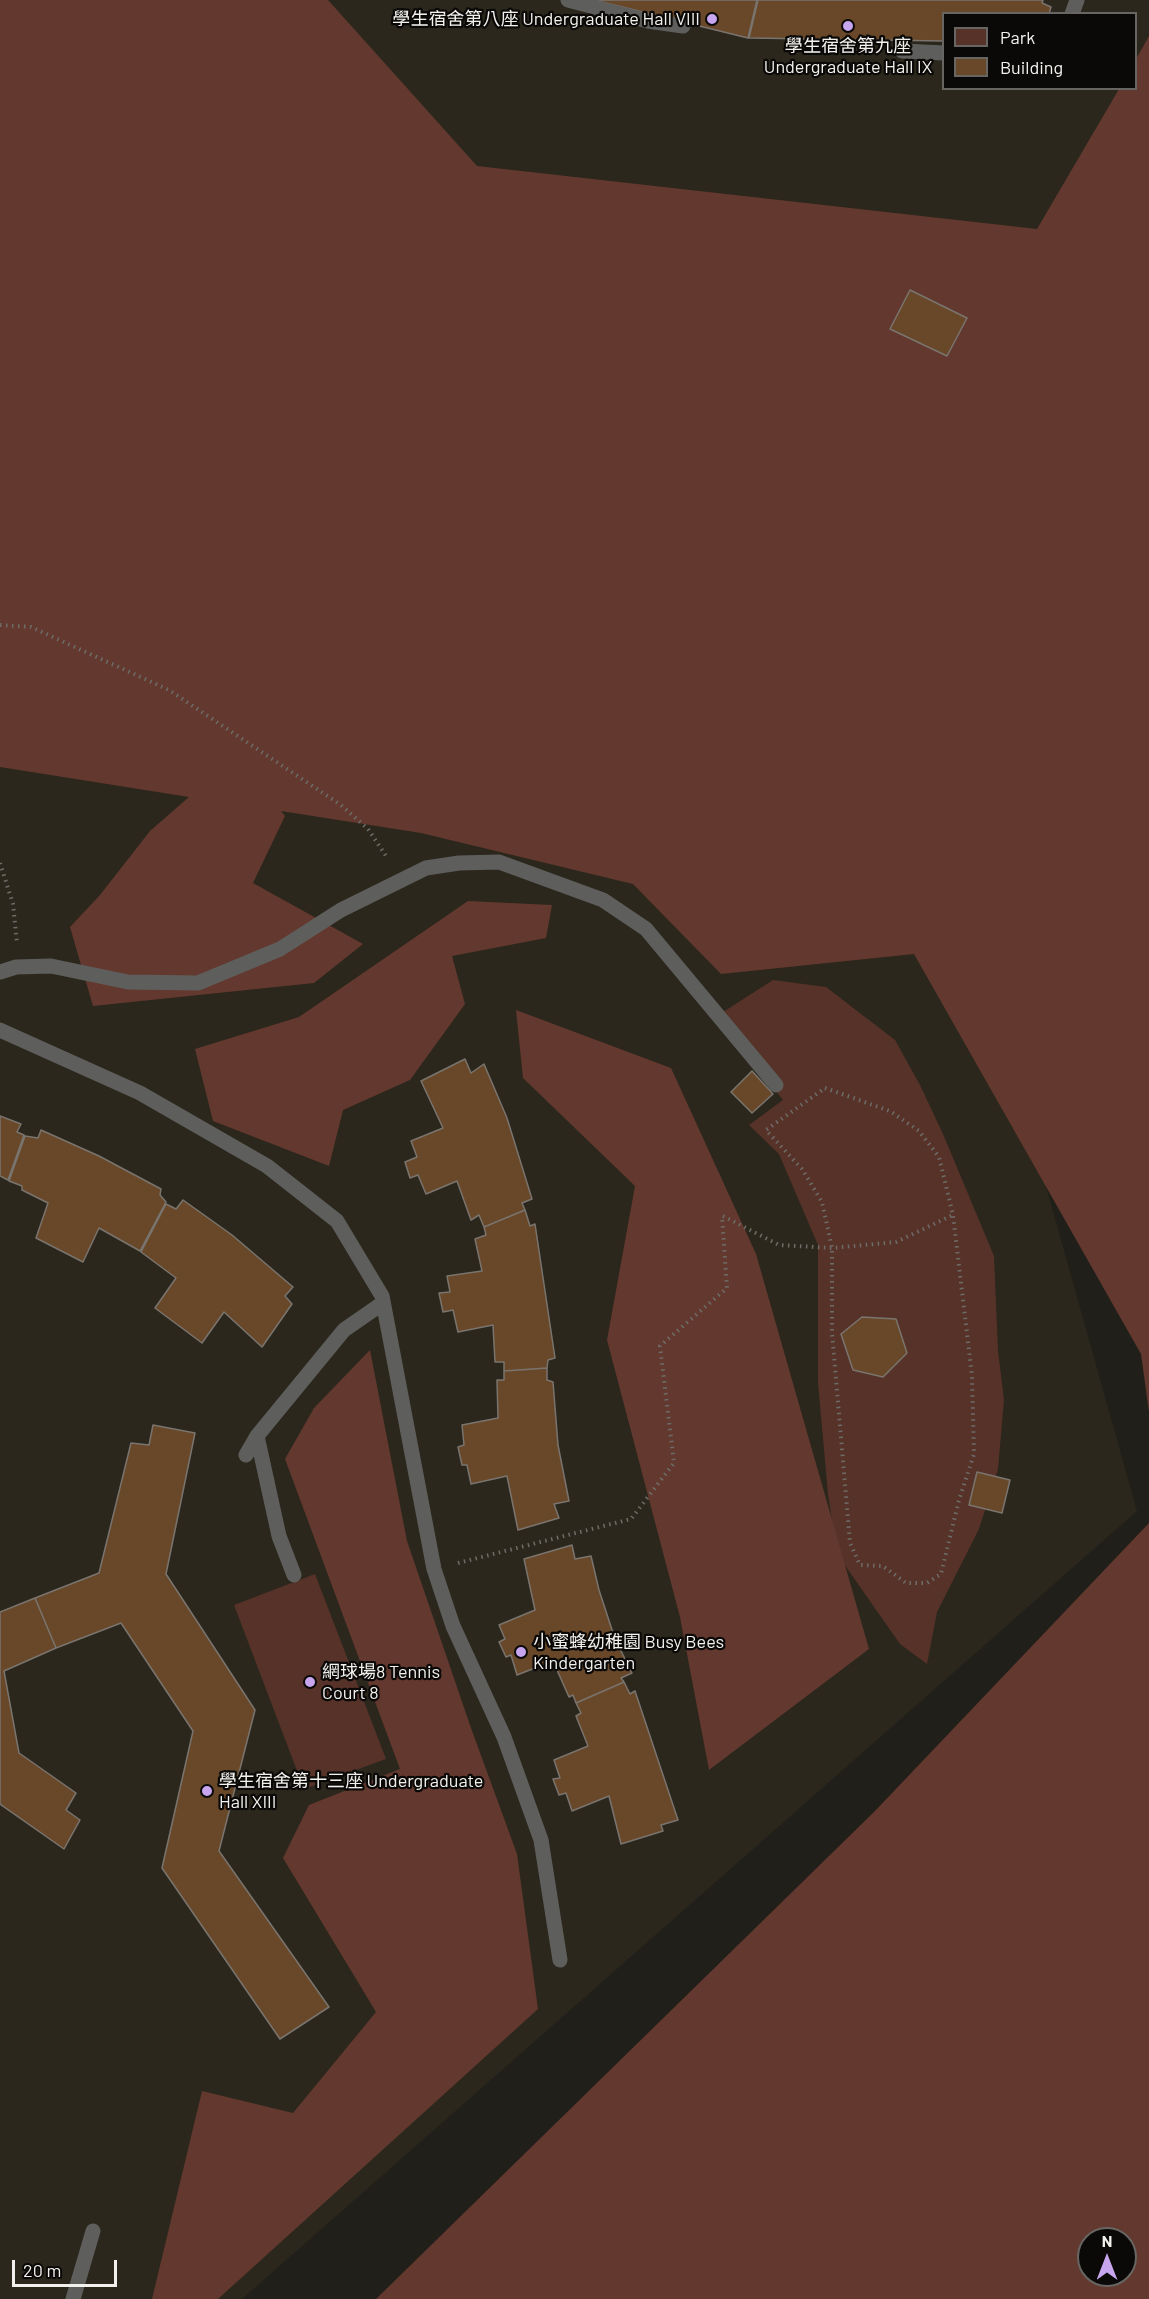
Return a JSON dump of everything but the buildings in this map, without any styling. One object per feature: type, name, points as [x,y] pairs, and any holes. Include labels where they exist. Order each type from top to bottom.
[{"type":"lane","points":[[568,0],[648,21],[683,26]]},
{"type":"lane","points":[[902,51],[942,53]]},
{"type":"lane","points":[[0,972],[16,968],[51,966],[128,982],[198,983],[280,949],[342,910],[426,868],[499,862],[603,900],[646,929],[776,1085]]},
{"type":"lane","points":[[0,1030],[140,1093],[267,1166],[337,1221],[382,1296],[434,1569],[453,1626],[504,1737],[541,1840],[560,1960]]},
{"type":"lane","points":[[246,1455],[257,1436],[344,1330],[383,1303]]},
{"type":"lane","points":[[257,1436],[279,1536],[294,1575]]},
{"type":"lane","points":[[73,2299],[93,2231]]},
{"type":"path","points":[[0,625],[31,627],[169,690],[341,805],[369,829],[401,880]]},
{"type":"path","points":[[0,863],[15,913],[18,933],[16,968]]},
{"type":"path","points":[[825,1088],[890,1111],[919,1131],[939,1157],[953,1215],[972,1376],[974,1454],[958,1500],[941,1574],[927,1582],[906,1582],[883,1566],[860,1565],[850,1543],[832,1332],[832,1248],[822,1202],[802,1169],[766,1130],[825,1088]]},
{"type":"path","points":[[434,1569],[631,1519],[674,1463],[660,1346],[727,1288],[722,1216],[779,1245],[832,1248],[896,1242],[953,1215]]},
{"type":"shaded area","points":[[0,0],[1149,0],[1149,877],[1008,1051],[1137,1511],[242,2299],[0,2299]]},
{"type":"shaded area","points":[[0,0],[328,0],[477,166],[1037,229],[1118,90],[1137,90],[1137,57],[1149,36],[1149,1412],[1141,1354],[914,954],[721,974],[633,884],[421,833],[281,811],[285,816],[253,883],[363,944],[314,983],[93,1006],[70,927],[100,895],[150,831],[189,797],[0,767]]},
{"type":"shaded area","points":[[468,901],[552,905],[546,938],[452,956],[465,1004],[410,1080],[343,1110],[329,1166],[213,1121],[195,1049],[299,1017]]},
{"type":"shaded area","points":[[516,1010],[671,1068],[756,1254],[869,1649],[709,1770],[680,1617],[607,1340],[635,1186],[523,1078]]},
{"type":"shaded area","points":[[370,1350],[407,1541],[517,1854],[538,2009],[218,2299],[152,2299],[202,2091],[293,2113],[376,2012],[283,1858],[309,1805],[400,1769],[285,1459],[314,1408]]},
{"type":"shaded area","points":[[1149,1523],[1149,2299],[376,2299],[875,1811]]},
{"type":"green space","points":[[773,980],[826,987],[895,1040],[920,1085],[943,1134],[994,1256],[998,1351],[1004,1400],[998,1469],[979,1529],[937,1612],[927,1664],[900,1644],[837,1554],[828,1494],[818,1383],[818,1245],[779,1154],[749,1125],[783,1100],[743,1050],[720,1014]]},
{"type":"green space","name":"網球場8 Tennis Court 8","points":[[315,1574],[386,1759],[304,1789],[234,1605]]},
{"type":"place","name":"學生宿舍第八座 Undergraduate Hall VIII","points":[[712,19]]},
{"type":"place","name":"學生宿舍第九座 Undergraduate Hall IX","points":[[848,26]]},
{"type":"place","name":"小蜜蜂幼稚園 Busy Bees Kindergarten","points":[[521,1652]]},
{"type":"place","name":"網球場8 Tennis Court 8","points":[[310,1682]]},
{"type":"place","name":"學生宿舍第十三座 Undergraduate Hall XIII","points":[[207,1791]]}]
